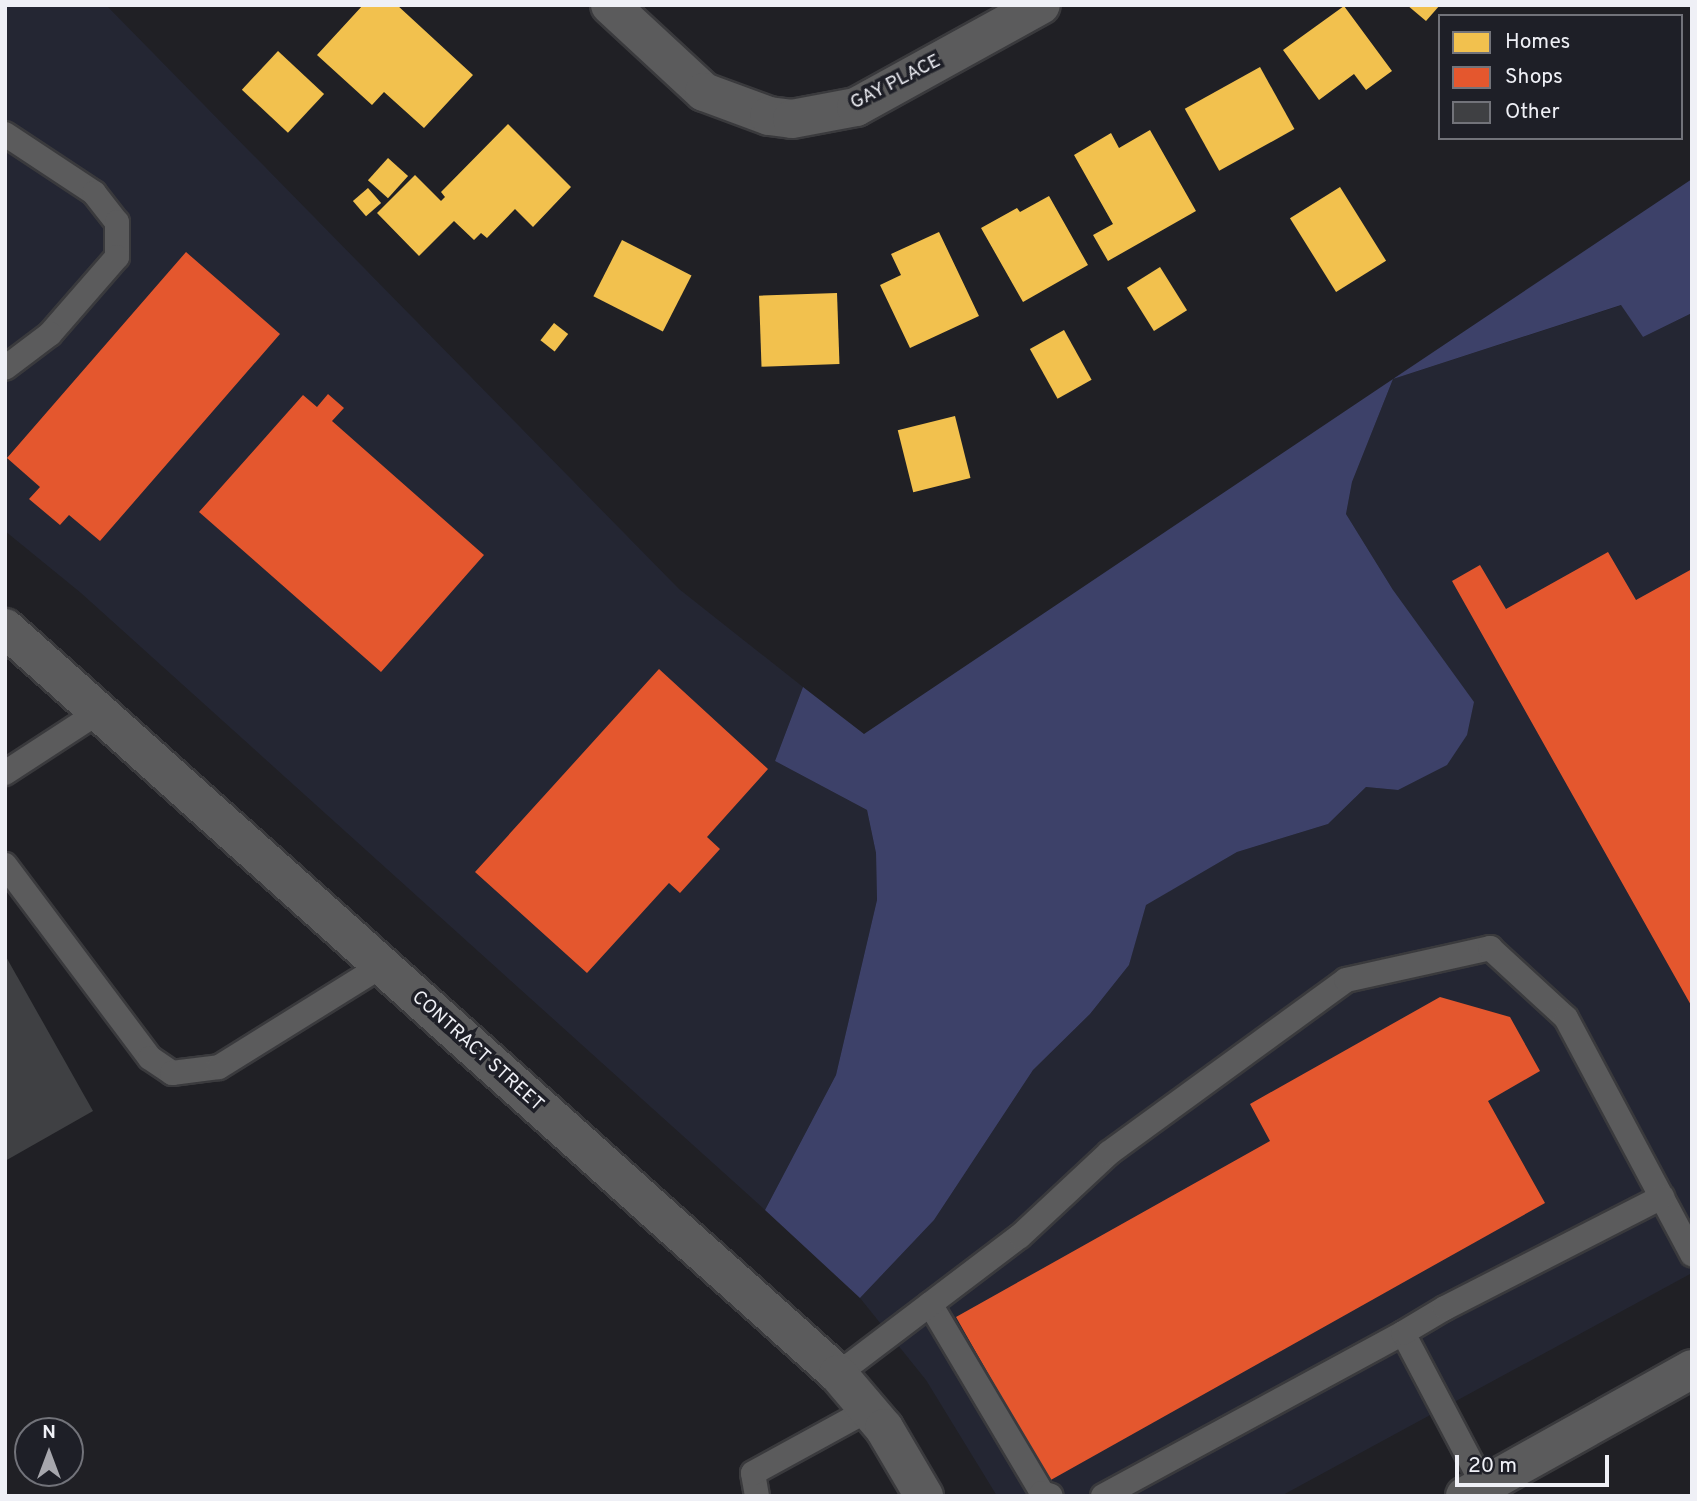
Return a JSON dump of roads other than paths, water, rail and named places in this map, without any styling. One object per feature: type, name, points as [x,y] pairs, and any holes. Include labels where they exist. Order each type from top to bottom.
[{"type":"street","name":"GAY PLACE","points":[[610,5],[705,92],[769,116],[792,119],[856,107],[1041,5]]},
{"type":"street","name":"CONTRACT STREET","points":[[5,628],[838,1374],[884,1428],[923,1496]]},
{"type":"street","points":[[1479,1492],[1692,1369]]},
{"type":"lane","points":[[5,134],[94,193],[117,222],[117,257],[50,334],[5,368]]},
{"type":"lane","points":[[5,773],[100,711]]},
{"type":"lane","points":[[5,865],[150,1058],[172,1073],[219,1068],[381,966]]},
{"type":"lane","points":[[838,1374],[1020,1236],[1109,1153],[1346,980],[1490,948],[1566,1018],[1692,1254]]},
{"type":"lane","points":[[1103,1496],[1445,1308],[1662,1198]]},
{"type":"lane","points":[[930,1304],[1042,1493],[1051,1496]]},
{"type":"lane","points":[[1403,1333],[1479,1492]]},
{"type":"lane","points":[[757,1496],[753,1473],[868,1410]]}]
